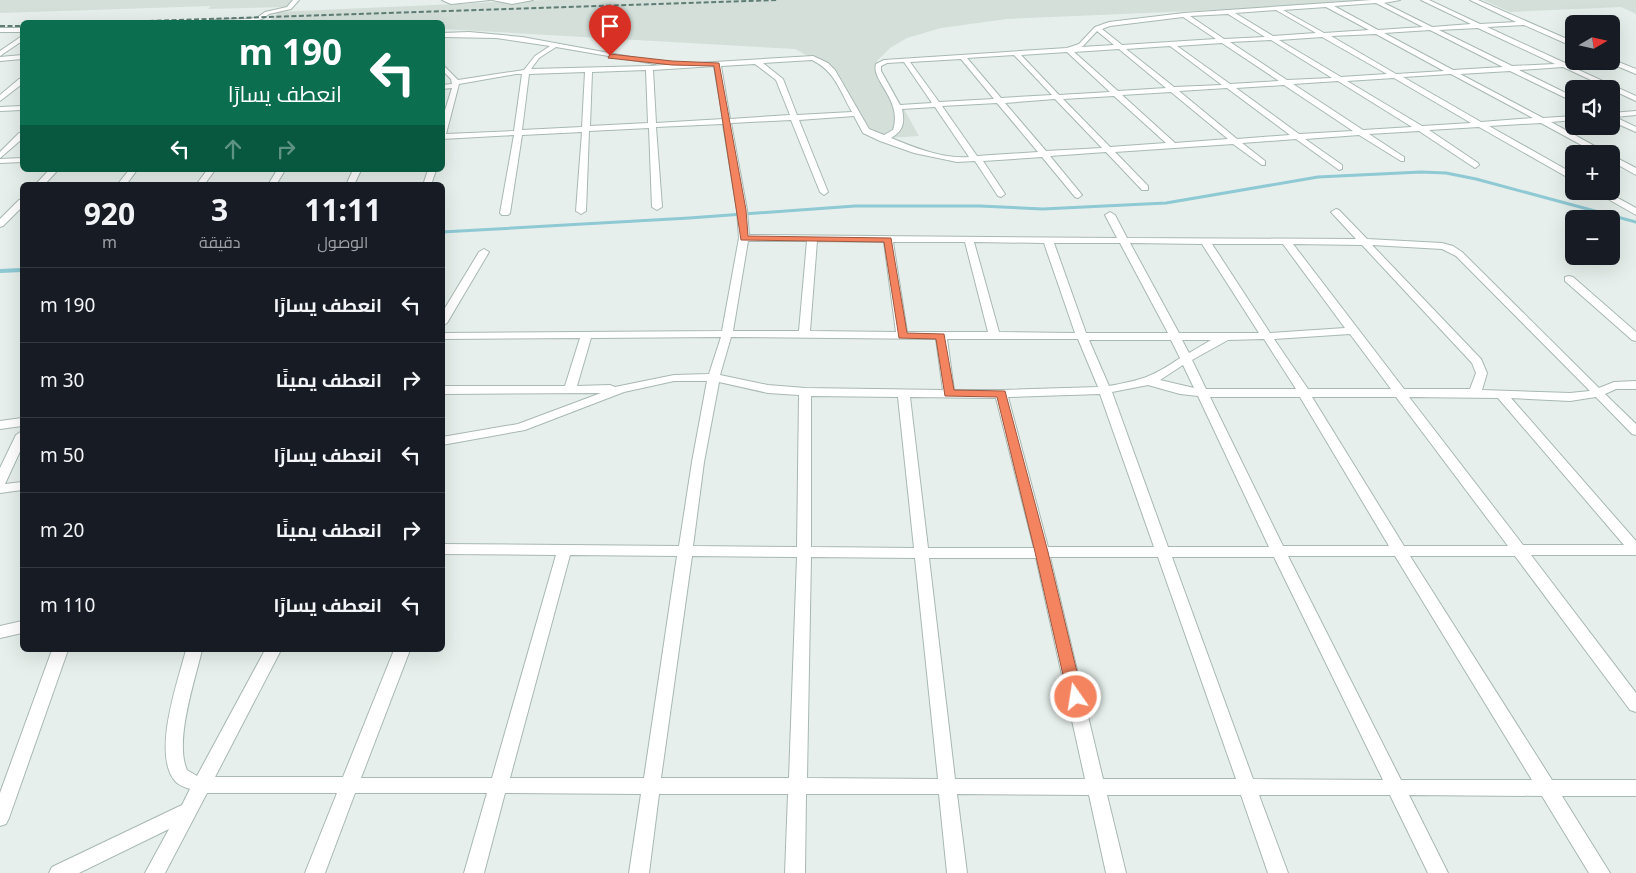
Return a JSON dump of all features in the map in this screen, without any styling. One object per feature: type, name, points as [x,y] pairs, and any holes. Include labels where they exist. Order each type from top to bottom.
[{"type":"street","points":[[253,20],[267,13],[289,8],[296,0]]},
{"type":"street","points":[[445,0],[451,2],[488,0]]},
{"type":"street","points":[[495,0],[512,2],[530,0]]},
{"type":"street","points":[[1068,50],[1082,44],[1097,28],[1109,24],[1184,15],[1397,0]]},
{"type":"street","points":[[1424,0],[1636,99]]},
{"type":"street","points":[[1472,0],[1565,41]]},
{"type":"street","points":[[1376,1],[1565,96]]},
{"type":"street","points":[[1327,5],[1589,145]]},
{"type":"street","points":[[1276,8],[1479,124],[1565,170]]},
{"type":"street","points":[[1229,12],[1420,128],[1475,165]]},
{"type":"street","points":[[1184,15],[1401,159]]},
{"type":"street","points":[[883,139],[894,134],[899,128],[900,114],[878,68],[884,61],[1524,23]]},
{"type":"street","points":[[1097,28],[1262,163]]},
{"type":"street","points":[[0,30],[20,30]]},
{"type":"street","points":[[445,35],[500,35],[614,57],[702,65]]},
{"type":"street","points":[[0,54],[20,40]]},
{"type":"street","points":[[1171,44],[1339,167]]},
{"type":"street","points":[[505,212],[526,72],[537,57],[555,45]]},
{"type":"street","points":[[0,48],[9,48]]},
{"type":"street","points":[[1068,50],[1172,146]]},
{"type":"street","points":[[1016,53],[1145,188]]},
{"type":"street","points":[[962,56],[1078,196]]},
{"type":"street","points":[[0,59],[20,57]]},
{"type":"street","points":[[445,86],[494,75],[526,72],[649,68],[805,58],[821,61],[830,67],[866,132],[944,158],[956,160],[1565,119]]},
{"type":"street","points":[[905,59],[1001,194]]},
{"type":"street","points":[[756,61],[779,79],[824,192]]},
{"type":"street","points":[[640,873],[698,462],[714,377],[727,334],[744,232],[742,210],[717,64]]},
{"type":"street","points":[[898,107],[1563,65]]},
{"type":"street","points":[[1620,65],[1636,72]]},
{"type":"street","points":[[649,68],[657,206]]},
{"type":"street","points":[[445,70],[456,84]]},
{"type":"street","points":[[581,211],[589,70]]},
{"type":"street","points":[[0,99],[20,83]]},
{"type":"street","points":[[445,125],[456,84]]},
{"type":"street","points":[[0,110],[20,108]]},
{"type":"street","points":[[1620,116],[1636,113]]},
{"type":"street","points":[[445,136],[856,114]]},
{"type":"street","points":[[1620,122],[1636,130]]},
{"type":"street","points":[[0,156],[20,137]]},
{"type":"street","points":[[0,161],[20,160]]},
{"type":"street","points":[[1620,162],[1634,169]]},
{"type":"street","points":[[1620,169],[1634,169]]},
{"type":"street","points":[[42,182],[52,172]]},
{"type":"street","points":[[123,182],[131,172]]},
{"type":"street","points":[[1614,200],[1636,212]]},
{"type":"street","points":[[0,224],[20,204]]},
{"type":"street","points":[[1336,212],[1477,361],[1482,370],[1482,376],[1474,393]]},
{"type":"street","points":[[1110,215],[1175,336],[1278,551],[1438,873]]},
{"type":"street","points":[[744,232],[812,239],[1363,242],[1442,246],[1453,250],[1636,432]]},
{"type":"street","points":[[804,335],[812,239]]},
{"type":"street","points":[[888,239],[902,336]]},
{"type":"street","points":[[970,240],[994,336]]},
{"type":"street","points":[[1048,240],[1082,336],[1105,390],[1278,873]]},
{"type":"street","points":[[1205,241],[1304,393],[1399,550],[1600,873]]},
{"type":"street","points":[[1286,242],[1636,705]]},
{"type":"street","points":[[445,318],[484,252]]},
{"type":"street","points":[[1569,278],[1636,338]]},
{"type":"street","points":[[445,336],[727,334],[1227,337],[1354,330]]},
{"type":"street","points":[[570,389],[587,335]]},
{"type":"street","points":[[941,336],[949,394]]},
{"type":"street","points":[[445,440],[521,427],[621,389],[674,378],[714,377],[768,389],[805,392],[1001,394],[1105,390],[1149,380],[1169,371],[1185,359],[1227,337]]},
{"type":"street","points":[[1149,380],[1180,390],[1201,393],[1401,392],[1589,396],[1614,386],[1636,385]]},
{"type":"street","points":[[445,390],[621,389]]},
{"type":"street","points":[[795,873],[804,552],[805,392]]},
{"type":"street","points":[[904,393],[957,873]]},
{"type":"street","points":[[1001,394],[1042,552],[1116,873]]},
{"type":"street","points":[[1502,395],[1636,550]]},
{"type":"street","points":[[0,425],[20,422]]},
{"type":"street","points":[[0,482],[20,439]]},
{"type":"street","points":[[0,490],[20,486]]},
{"type":"street","points":[[474,873],[565,548]]},
{"type":"street","points":[[445,549],[565,548],[921,553],[1162,550],[1636,550]]},
{"type":"street","points":[[0,632],[20,627]]},
{"type":"street","points":[[0,818],[59,652]]},
{"type":"street","points":[[194,652],[177,723],[175,756],[180,774],[184,778],[202,785],[349,787],[1636,788]]},
{"type":"street","points":[[155,873],[272,652]]},
{"type":"street","points":[[315,873],[401,652]]},
{"type":"street","points":[[59,873],[187,811]]},
{"type":"shaded area","points":[[0,0],[293,0],[286,7],[208,9],[211,6],[0,13]]},
{"type":"shaded area","points":[[546,0],[1378,0],[1240,9],[1007,19],[941,28],[907,38],[890,48],[877,61],[919,136],[874,139],[837,71],[795,49],[445,29],[445,20],[271,20],[278,12]]},
{"type":"shaded area","points":[[1483,0],[1636,0],[1636,14],[1621,7],[1510,12]]},
{"type":"waterway","points":[[445,232],[689,218],[855,206],[980,206],[1043,209],[1166,203],[1318,177],[1421,172],[1446,173],[1476,179],[1636,222]]},
{"type":"waterway","points":[[0,271],[20,270]]},
{"type":"railway","points":[[179,20],[777,0]]},
{"type":"railway","points":[[0,26],[20,26]]},
{"type":"route","points":[[610,56],[672,63],[717,64],[742,210],[744,238],[888,239],[902,336],[941,336],[949,394],[1001,394],[1042,552],[1076,697]]}]
